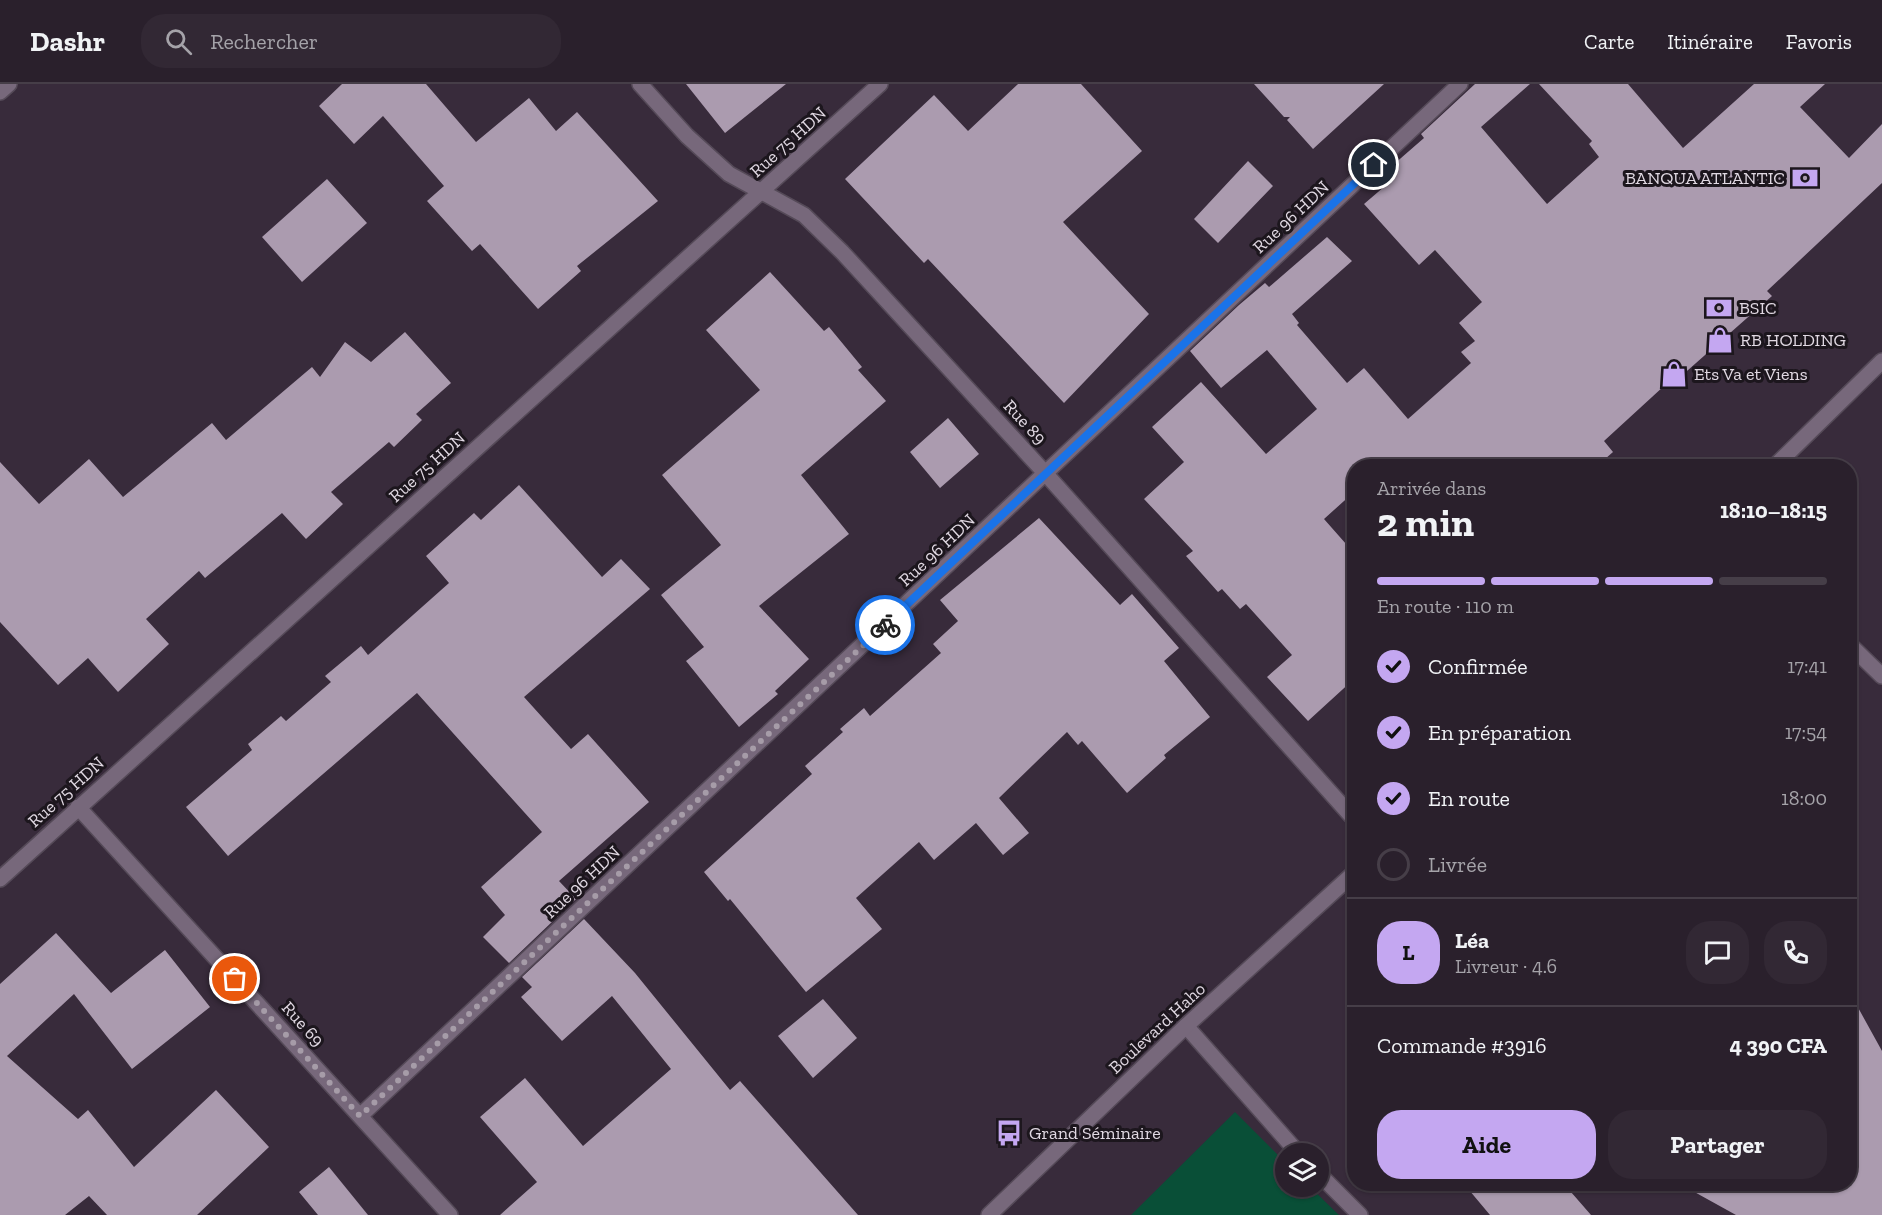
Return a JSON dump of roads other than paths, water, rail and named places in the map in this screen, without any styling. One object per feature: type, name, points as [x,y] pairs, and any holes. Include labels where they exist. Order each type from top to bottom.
[{"type":"street","points":[[0,92],[9,84]]},
{"type":"street","name":"Rue 89","points":[[640,84],[687,136],[729,174],[764,191],[804,215],[842,252],[1046,474],[1347,811]]},
{"type":"street","name":"Rue 75 HDN","points":[[0,879],[880,84]]},
{"type":"street","name":"Rue 96 HDN","points":[[360,1116],[1460,84]]},
{"type":"street","points":[[1782,459],[1882,361]]},
{"type":"street","points":[[1857,652],[1882,676]]},
{"type":"street","name":"Rue 69","points":[[78,807],[450,1215]]},
{"type":"street","name":"Boulevard Haho","points":[[989,1215],[1186,1026],[1347,879]]},
{"type":"street","points":[[1186,1026],[1289,1143]]},
{"type":"street","points":[[1329,1184],[1359,1215]]},
{"type":"place","name":"BANQUA ATLANTIC","points":[[1805,178]]},
{"type":"place","name":"BSIC","points":[[1719,308]]},
{"type":"place","name":"RB HOLDING","points":[[1720,340]]},
{"type":"place","name":"Ets Va et Viens","points":[[1674,374]]},
{"type":"place","name":"Grand Séminaire","points":[[1009,1133]]}]
